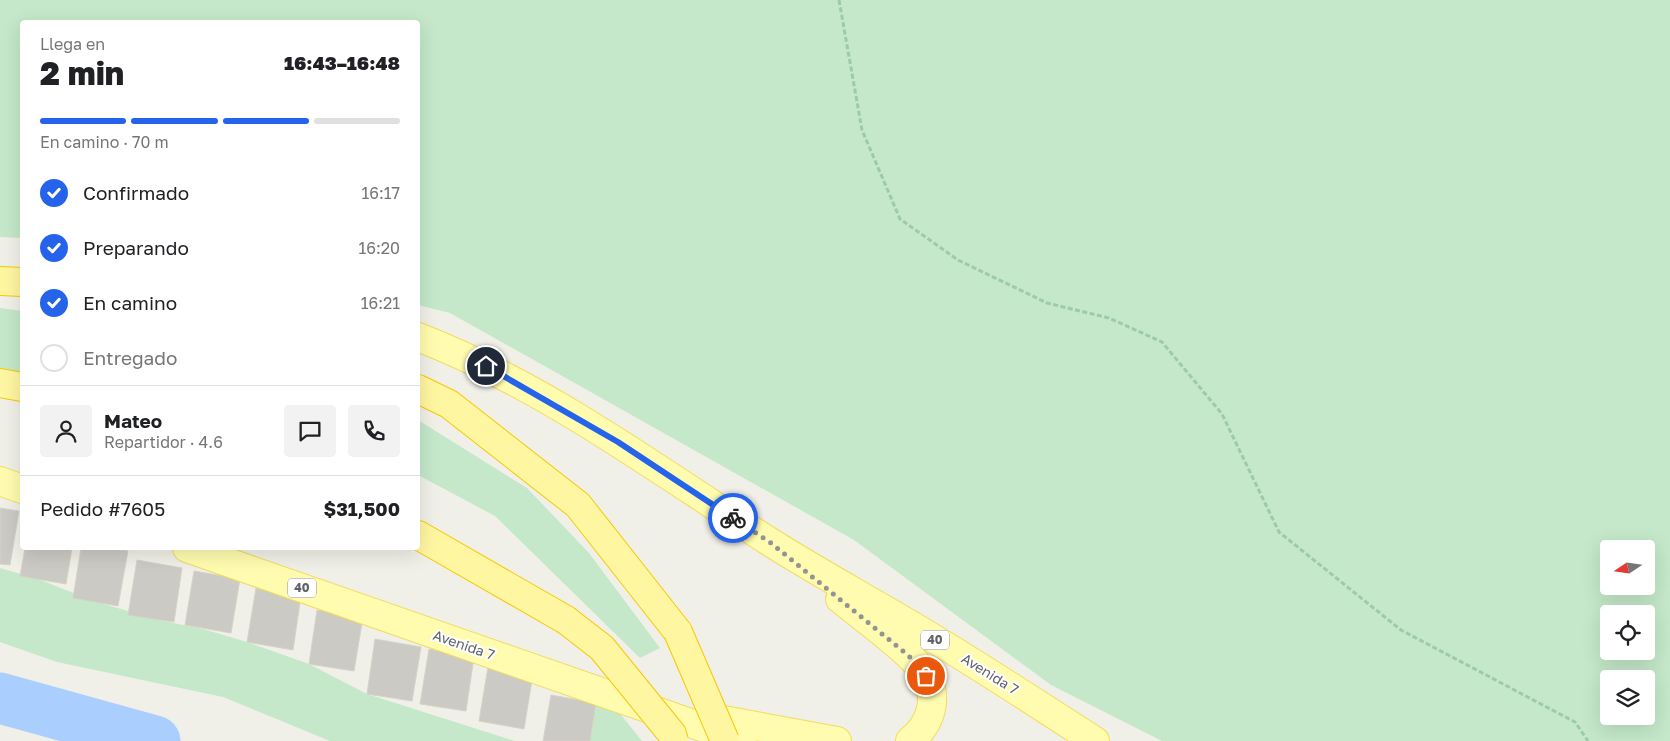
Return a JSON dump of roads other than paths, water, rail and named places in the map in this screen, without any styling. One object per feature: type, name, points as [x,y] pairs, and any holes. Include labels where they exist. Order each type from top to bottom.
[{"type":"highway","points":[[0,281],[20,282]]},
{"type":"highway","points":[[0,383],[20,387]]},
{"type":"highway","points":[[420,390],[449,404],[578,505],[678,632],[726,741]]},
{"type":"highway","points":[[420,536],[566,620],[602,648],[672,734],[674,741]]},
{"type":"main road","name":"Avenida 7","points":[[420,338],[486,366],[618,442],[771,543],[923,632],[1095,741]]},
{"type":"main road","points":[[0,481],[20,488]]},
{"type":"main road","points":[[771,543],[909,656],[926,676],[933,696],[930,716],[922,732],[910,741]]},
{"type":"main road","name":"Avenida 7","points":[[193,550],[742,741]]},
{"type":"main road","points":[[633,704],[837,741]]},
{"type":"waterway","points":[[0,698],[155,741]]}]
